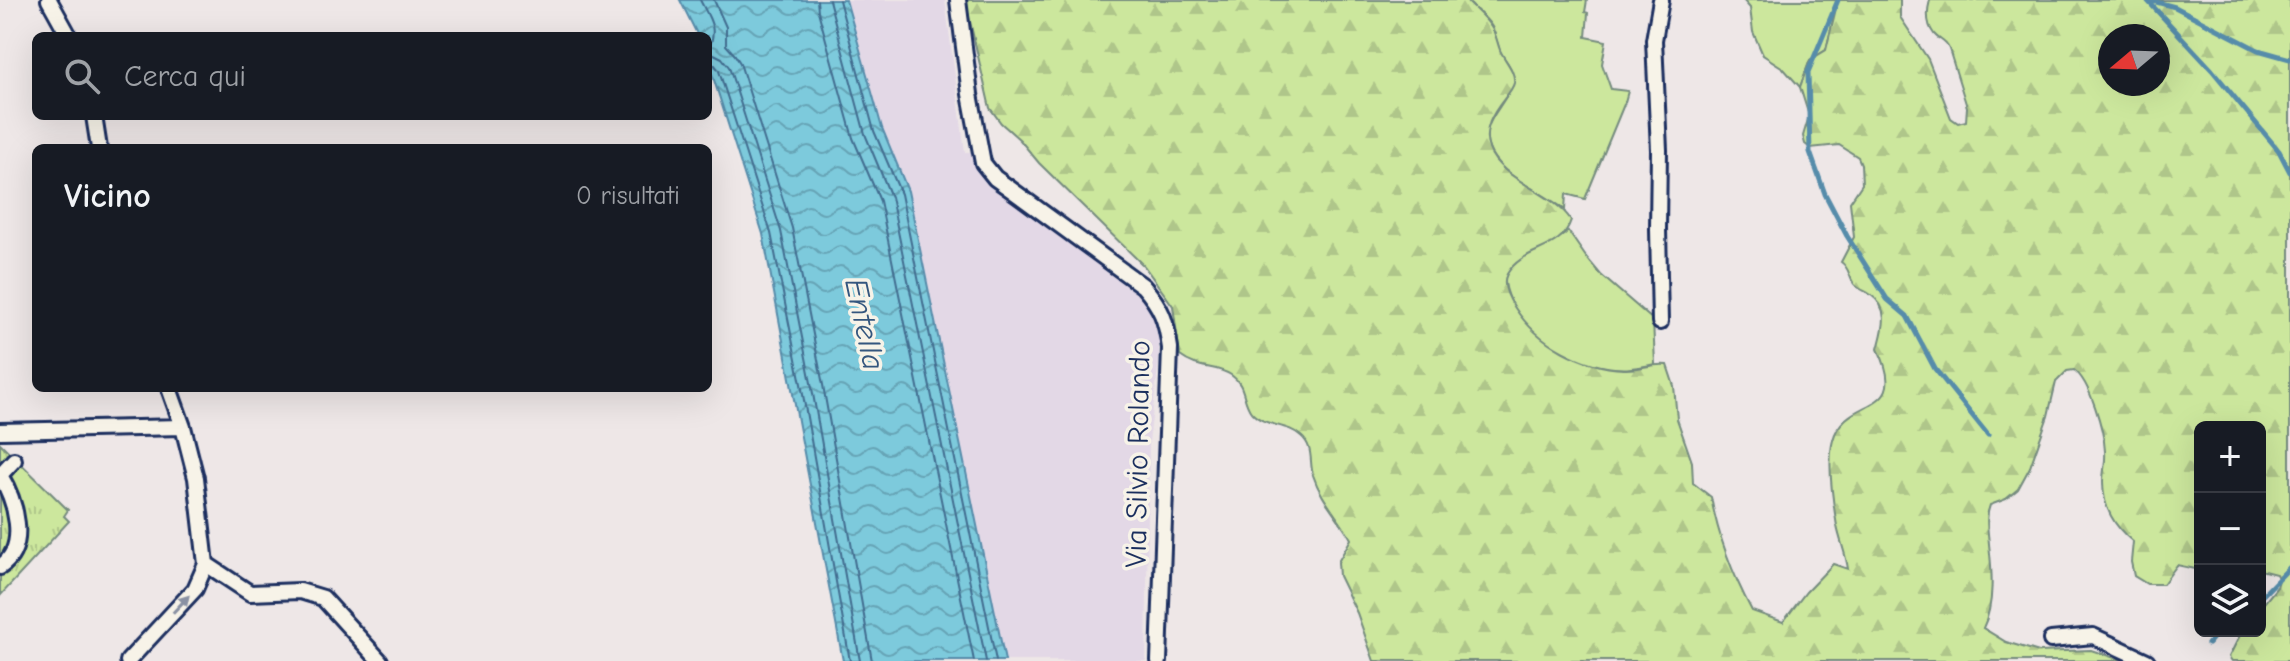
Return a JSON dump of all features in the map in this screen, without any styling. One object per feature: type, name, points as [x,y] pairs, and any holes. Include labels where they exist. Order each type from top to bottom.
[{"type":"street","points":[[49,0],[67,32]]},
{"type":"street","points":[[57,0],[67,32]]},
{"type":"street","name":"Via Silvio Rolando","points":[[958,0],[983,163],[1002,183],[1143,286],[1165,319],[1170,348],[1159,661]]},
{"type":"street","points":[[1660,322],[1659,150],[1654,40],[1661,0]]},
{"type":"street","points":[[95,120],[98,144]]},
{"type":"street","points":[[128,661],[195,589],[206,564],[196,478],[170,392]]},
{"type":"street","points":[[0,431],[183,427]]},
{"type":"street","points":[[0,567],[11,557],[17,538],[10,492],[0,475],[14,460]]},
{"type":"street","points":[[206,564],[250,593],[300,591],[323,598],[380,661]]},
{"type":"street","points":[[2051,640],[2093,636],[2147,661]]},
{"type":"shaded area","points":[[846,0],[946,0],[965,152],[973,152],[978,168],[1135,287],[1153,309],[1159,330],[1159,361],[1149,442],[1146,661],[1005,661],[908,191],[882,128]]},
{"type":"green space","points":[[965,0],[1466,0],[1493,30],[1514,79],[1490,122],[1487,135],[1489,149],[1504,169],[1552,201],[1571,220],[1559,238],[1522,258],[1507,274],[1505,287],[1510,300],[1536,332],[1577,358],[1592,364],[1624,369],[1667,365],[1674,386],[1677,419],[1692,462],[1693,483],[1711,497],[1727,556],[1752,611],[1783,622],[1833,564],[1848,569],[1832,494],[1833,440],[1840,425],[1882,396],[1887,386],[1886,371],[1878,349],[1884,320],[1881,307],[1871,295],[1854,284],[1841,262],[1854,237],[1850,202],[1862,184],[1861,164],[1858,157],[1839,145],[1810,148],[1803,136],[1809,116],[1800,87],[1810,60],[1826,50],[1838,0],[1900,0],[1900,17],[1928,59],[1951,118],[1958,123],[1966,121],[1967,107],[1949,49],[1930,26],[1930,0],[2290,0],[2290,661],[2232,661],[2229,657],[2239,637],[2266,637],[2266,601],[2279,580],[2276,574],[2266,572],[2266,421],[2194,421],[2194,569],[2177,565],[2163,584],[2147,584],[2134,576],[2131,562],[2133,542],[2120,530],[2107,508],[2102,431],[2091,395],[2074,370],[2067,371],[2056,382],[2030,467],[2018,489],[2006,499],[1990,505],[1987,524],[1992,587],[1983,628],[2006,642],[2039,652],[2091,650],[2124,661],[1374,661],[1357,613],[1339,576],[1338,562],[1351,539],[1316,484],[1305,440],[1289,429],[1256,417],[1248,407],[1239,383],[1231,375],[1180,356],[1173,306],[1144,266],[1001,123],[990,108]]},
{"type":"green space","points":[[1466,0],[1587,0],[1586,37],[1606,41],[1602,64],[1611,89],[1628,91],[1585,199],[1566,194],[1565,210],[1515,178],[1491,153],[1487,130],[1512,84],[1512,73],[1492,27]]},
{"type":"green space","points":[[1743,0],[1838,0],[1826,50],[1810,60],[1800,87],[1783,68],[1763,55],[1753,32],[1750,8]]},
{"type":"green space","points":[[1568,231],[1601,275],[1653,320],[1655,364],[1620,369],[1586,362],[1548,343],[1518,314],[1506,287],[1508,270]]},
{"type":"green space","points":[[0,443],[68,510],[64,516],[69,521],[0,596]]},
{"type":"water","name":"Entella","points":[[680,0],[846,0],[882,128],[908,191],[1005,661],[843,661],[763,234],[712,74],[712,32],[696,32]]},
{"type":"waterway","points":[[1838,0],[1808,72],[1810,152],[1825,194],[1847,236],[1887,299],[1907,316],[1935,369],[1988,435]]},
{"type":"waterway","points":[[2147,0],[2212,70],[2279,151],[2290,172]]},
{"type":"waterway","points":[[2149,0],[2175,7],[2258,50],[2290,59]]},
{"type":"waterway","points":[[2266,592],[2290,567]]},
{"type":"waterway","points":[[2208,644],[2214,637]]}]
